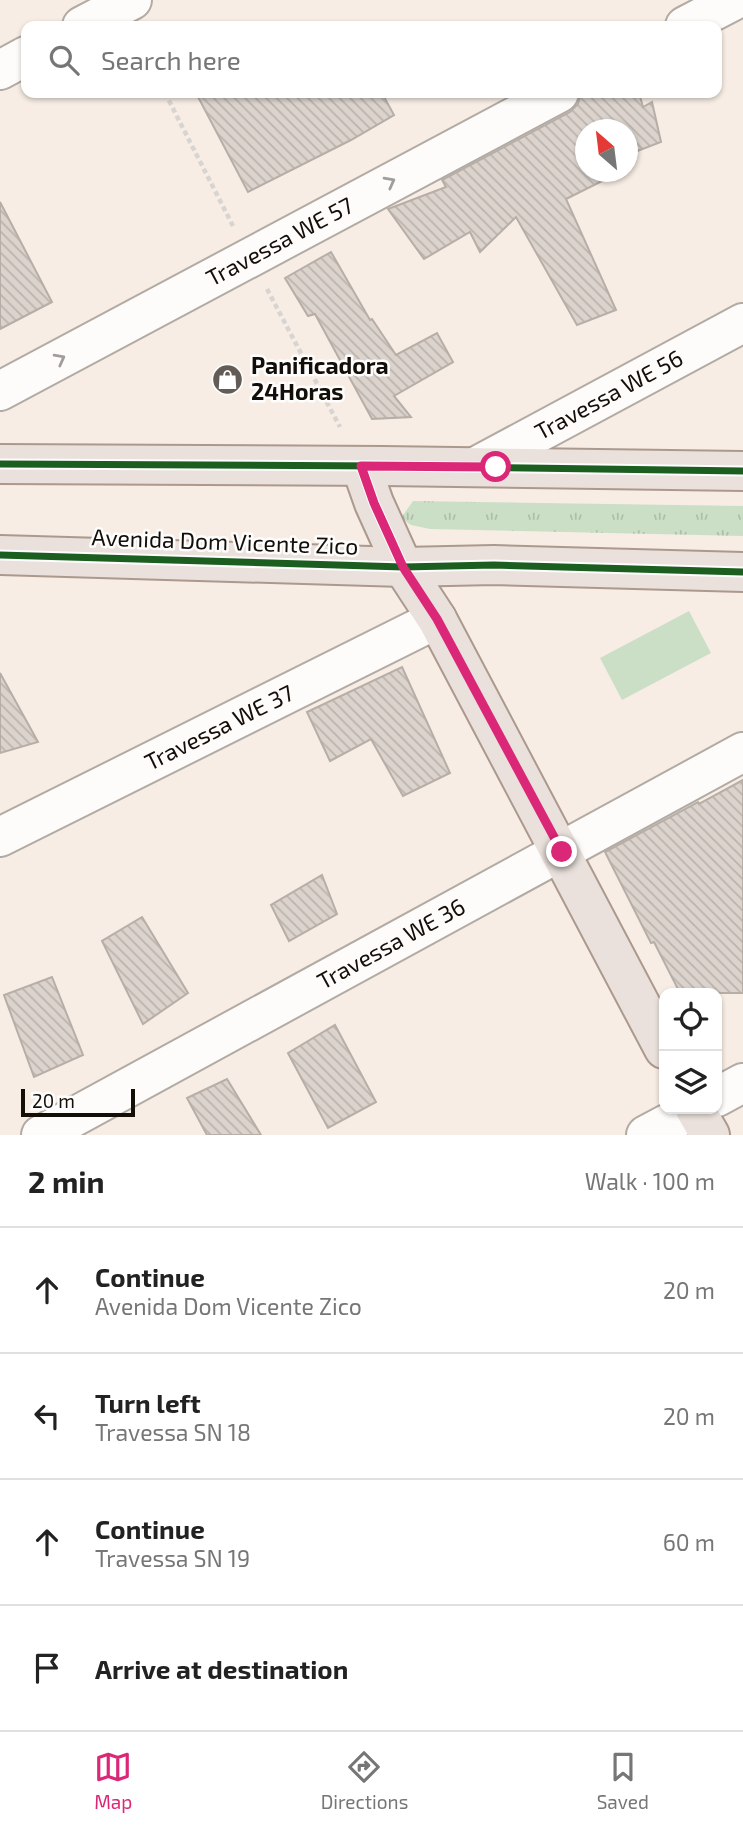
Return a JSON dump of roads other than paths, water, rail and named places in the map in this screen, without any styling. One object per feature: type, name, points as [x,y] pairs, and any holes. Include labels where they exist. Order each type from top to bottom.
[{"type":"main road","points":[[0,464],[743,471]]},
{"type":"main road","points":[[361,466],[374,503],[403,567],[437,619],[659,1039]]},
{"type":"main road","name":"Avenida Dom Vicente Zico","points":[[0,555],[403,567],[494,565],[743,572]]},
{"type":"main road","points":[[698,1114],[710,1135]]},
{"type":"street","points":[[92,21],[132,0]]},
{"type":"street","points":[[695,21],[735,0]]},
{"type":"street","points":[[0,70],[21,59]]},
{"type":"street","name":"Travessa WE 57","points":[[0,391],[550,98]]},
{"type":"street","name":"Travessa WE 56","points":[[475,467],[743,323]]},
{"type":"street","name":"Travessa WE 37","points":[[0,836],[437,619]]},
{"type":"street","name":"Travessa WE 36","points":[[41,1135],[743,752]]},
{"type":"street","points":[[722,1094],[743,1083]]},
{"type":"street","points":[[646,1135],[686,1114]]},
{"type":"place","name":"Panificadora 24Horas","points":[[228,379]]}]
